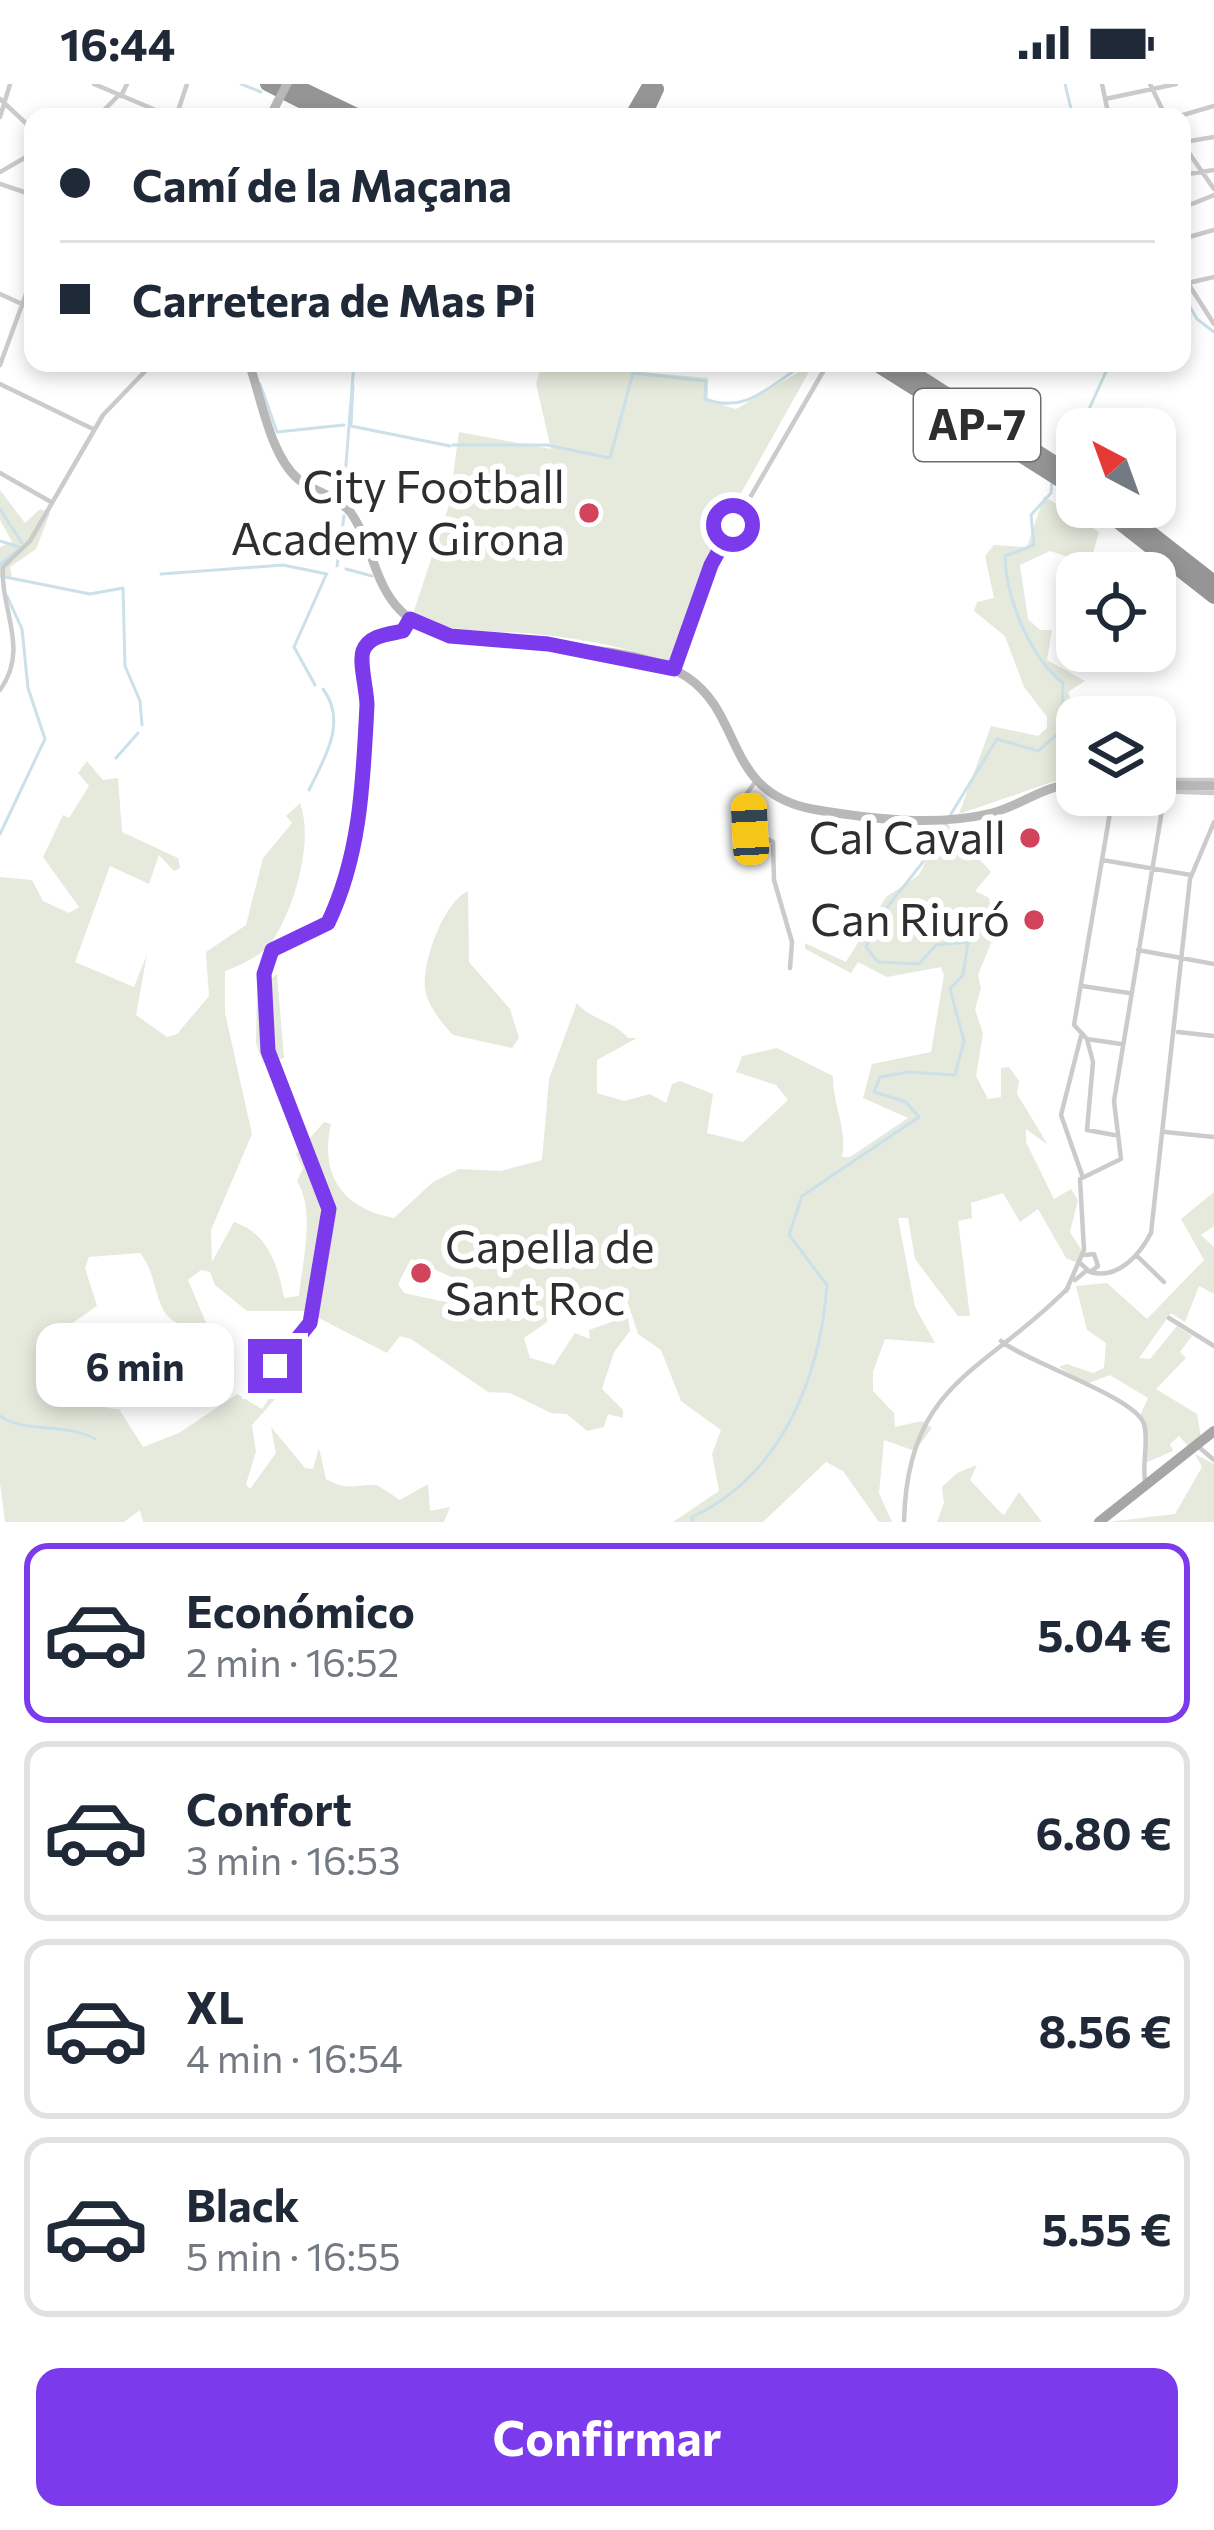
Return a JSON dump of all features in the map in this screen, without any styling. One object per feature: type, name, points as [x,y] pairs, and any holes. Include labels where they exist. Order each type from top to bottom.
[{"type":"highway","points":[[267,84],[314,108]]},
{"type":"highway","points":[[290,84],[342,108]]},
{"type":"highway","name":"AP-7","points":[[888,372],[1056,478]]},
{"type":"highway","name":"AP-7","points":[[912,372],[1056,464]]},
{"type":"highway","points":[[1126,528],[1214,597]]},
{"type":"highway","points":[[1145,528],[1214,582]]},
{"type":"main road","points":[[1100,1522],[1214,1433]]},
{"type":"street","points":[[0,117],[10,84]]},
{"type":"street","points":[[94,84],[151,108]]},
{"type":"street","points":[[107,108],[128,84]]},
{"type":"street","points":[[1102,84],[1107,108]]},
{"type":"street","points":[[1105,99],[1176,84]]},
{"type":"street","points":[[2,101],[24,122]]},
{"type":"street","points":[[1191,157],[1214,192]]},
{"type":"street","points":[[1191,174],[1214,170]]},
{"type":"street","points":[[1191,288],[1214,323]]},
{"type":"street","points":[[0,294],[22,304]]},
{"type":"street","points":[[0,365],[24,299]]},
{"type":"street","points":[[0,690],[15,635],[2,578],[93,429],[144,372]]},
{"type":"street","points":[[252,372],[288,468],[302,482],[337,500],[355,520],[391,600],[410,619],[450,636],[556,645],[674,669],[711,700],[735,753],[756,781],[778,796],[811,808],[948,820],[1006,809],[1056,787]]},
{"type":"street","points":[[674,669],[711,565],[823,372]]},
{"type":"street","points":[[0,382],[93,429]]},
{"type":"street","points":[[0,473],[51,502]]},
{"type":"street","points":[[325,475],[333,476],[342,489],[337,500]]},
{"type":"street","points":[[275,1366],[310,1323],[329,1209],[268,1051],[264,974],[272,950],[321,930],[331,916],[361,813],[368,683],[362,652],[370,641],[403,631],[410,619]]},
{"type":"street","points":[[756,781],[747,793],[750,829],[774,845],[774,880],[792,942],[790,968]]},
{"type":"street","points":[[1176,785],[1214,786]]},
{"type":"street","points":[[1109,816],[1073,1025],[1084,1037],[1093,1062],[1087,1130],[1115,1136]]},
{"type":"street","points":[[1082,1175],[1119,1164],[1115,1136],[1123,1044],[1153,868],[1157,816]]},
{"type":"street","points":[[1088,1272],[1113,1272],[1136,1255],[1151,1233],[1178,1032],[1180,957],[1191,874],[1214,822]]},
{"type":"street","points":[[1102,860],[1191,874]]},
{"type":"street","points":[[1138,950],[1214,964]]},
{"type":"street","points":[[1080,986],[1130,993]]},
{"type":"street","points":[[1178,1032],[1214,1036]]},
{"type":"street","points":[[1084,1037],[1123,1044]]},
{"type":"street","points":[[1066,1291],[1081,1260],[1084,1237],[1078,1190],[1082,1175],[1061,1115],[1084,1037]]},
{"type":"street","points":[[1165,1132],[1214,1137]]},
{"type":"street","points":[[1084,1237],[1098,1266],[1113,1272]]},
{"type":"street","points":[[1081,1260],[1094,1254]]},
{"type":"street","points":[[1136,1255],[1163,1282]]},
{"type":"street","points":[[1081,1260],[1088,1272]]},
{"type":"street","points":[[904,1522],[908,1473],[929,1415],[965,1370],[1098,1266]]},
{"type":"street","points":[[1169,1318],[1214,1346]]},
{"type":"street","points":[[1001,1341],[1032,1363],[1072,1373],[1138,1414],[1145,1429],[1146,1486]]},
{"type":"street","points":[[1199,1444],[1214,1460]]},
{"type":"shaded area","name":"City Football Academy Girona","points":[[539,372],[642,372],[708,378],[708,401],[736,409],[799,372],[809,372],[726,520],[671,664],[598,643],[453,628],[413,614],[449,505],[459,432],[551,449],[536,384]]},
{"type":"shaded area","points":[[0,490],[25,523],[40,509],[50,513],[36,549],[10,567],[12,578],[0,576],[0,547],[12,542],[0,520]]},
{"type":"shaded area","points":[[1044,496],[1056,504],[1056,528],[1099,532],[1093,552],[1050,551],[1020,565],[1028,619],[1040,630],[1052,630],[1047,660],[1056,665],[1056,672],[1069,672],[1085,681],[1068,692],[1069,696],[1056,696],[1056,781],[959,814],[991,726],[1038,736],[1047,728],[1047,717],[1024,687],[1005,636],[974,611],[977,602],[994,598],[985,556],[994,545],[1027,547]]},
{"type":"shaded area","points":[[87,761],[103,780],[118,778],[122,832],[178,858],[180,868],[174,871],[159,855],[149,884],[110,866],[75,962],[134,987],[147,954],[136,1015],[167,1037],[177,1034],[209,996],[206,952],[246,925],[263,858],[292,823],[286,816],[300,803],[303,854],[288,910],[263,951],[225,971],[225,1013],[252,1134],[211,1230],[212,1262],[234,1222],[255,1234],[275,1262],[284,1298],[299,1296],[306,1237],[306,1207],[297,1181],[303,1168],[296,1154],[324,1122],[331,1124],[329,1159],[339,1187],[361,1207],[394,1218],[433,1182],[459,1169],[501,1171],[542,1160],[549,1079],[577,1003],[628,1038],[637,1038],[597,1060],[597,1093],[624,1101],[650,1094],[666,1103],[672,1084],[680,1081],[713,1094],[707,1133],[743,1142],[788,1100],[776,1085],[736,1072],[742,1056],[777,1048],[833,1076],[842,1157],[850,1157],[908,1118],[863,1098],[872,1064],[931,1052],[944,975],[941,967],[887,977],[858,962],[851,973],[805,949],[805,943],[846,962],[886,897],[919,875],[945,821],[991,872],[975,891],[989,898],[996,931],[978,975],[981,989],[975,1009],[983,1034],[976,1076],[988,1099],[1001,1097],[1001,1068],[1009,1067],[1019,1081],[1017,1094],[1048,1145],[1026,1129],[1026,1142],[1054,1199],[1071,1189],[1078,1200],[1070,1232],[1082,1251],[1078,1263],[1066,1258],[1038,1209],[1020,1222],[1003,1193],[971,1203],[972,1218],[958,1221],[970,1316],[958,1316],[915,1259],[908,1218],[898,1218],[915,1307],[935,1343],[885,1339],[873,1372],[873,1391],[894,1413],[895,1427],[922,1421],[932,1428],[915,1451],[884,1440],[879,1493],[892,1522],[879,1522],[843,1471],[826,1462],[763,1522],[673,1522],[719,1491],[712,1454],[721,1430],[681,1401],[661,1350],[638,1334],[623,1288],[554,1293],[547,1322],[524,1338],[530,1358],[554,1365],[575,1333],[590,1339],[589,1330],[628,1316],[630,1331],[614,1352],[602,1389],[623,1410],[623,1418],[608,1414],[604,1427],[587,1431],[567,1414],[551,1413],[510,1393],[488,1392],[411,1339],[400,1336],[387,1353],[305,1311],[247,1311],[215,1285],[210,1272],[201,1270],[188,1280],[207,1325],[175,1322],[160,1304],[140,1253],[89,1257],[85,1268],[97,1306],[55,1335],[46,1370],[79,1396],[119,1409],[143,1447],[179,1433],[237,1394],[262,1409],[278,1384],[284,1389],[252,1425],[256,1452],[246,1484],[250,1489],[276,1453],[271,1427],[305,1468],[313,1469],[319,1448],[326,1479],[334,1483],[377,1485],[400,1500],[428,1484],[430,1511],[450,1507],[444,1522],[143,1522],[140,1510],[124,1522],[5,1522],[0,1483],[0,877],[32,880],[43,901],[69,913],[79,907],[43,857],[63,815],[69,818],[89,786],[78,773]],"holes":[[[411,1259],[465,1283],[459,1305],[404,1293],[398,1284]]]},
{"type":"shaded area","points":[[468,891],[469,962],[510,1009],[519,1038],[512,1048],[453,1035],[426,994],[426,968],[435,937],[450,908]]},
{"type":"shaded area","points":[[277,974],[284,1058],[263,1063],[256,1043],[257,989]]},
{"type":"shaded area","points":[[1214,1192],[1214,1226],[1201,1235],[1214,1247],[1214,1294],[1199,1286],[1185,1322],[1171,1313],[1139,1358],[1150,1359],[1177,1326],[1192,1336],[1180,1352],[1186,1358],[1156,1389],[1197,1414],[1201,1437],[1189,1447],[1179,1436],[1170,1444],[1173,1451],[1145,1463],[1147,1433],[1139,1418],[1148,1398],[1110,1375],[1086,1384],[1059,1367],[1067,1364],[1093,1373],[1104,1368],[1106,1343],[1087,1330],[1076,1286],[1107,1283],[1147,1319],[1204,1260],[1181,1219]]},
{"type":"shaded area","points":[[1195,1454],[1214,1464],[1214,1522],[1107,1522],[1175,1514],[1202,1467]]},
{"type":"shaded area","points":[[977,1465],[970,1480],[1000,1512],[1004,1515],[1019,1492],[1042,1522],[937,1522],[944,1503],[942,1487],[957,1473]]},
{"type":"waterway","points":[[241,84],[261,92]]},
{"type":"waterway","points":[[1065,84],[1071,108]]},
{"type":"waterway","points":[[1191,309],[1214,332]]},
{"type":"waterway","points":[[344,489],[353,372]]},
{"type":"waterway","points":[[453,445],[547,445],[610,458],[633,373],[706,381],[705,399],[734,403],[758,395],[792,372]]},
{"type":"waterway","points":[[1090,408],[1106,372]]},
{"type":"waterway","points":[[260,384],[277,432],[344,425]]},
{"type":"waterway","points":[[351,424],[353,386]]},
{"type":"waterway","points":[[351,426],[450,446]]},
{"type":"waterway","points":[[951,814],[997,739],[1038,751],[1061,731],[1063,683],[1040,658],[1022,626],[1005,556],[1034,545],[1031,515],[1051,493],[1052,482]]},
{"type":"waterway","points":[[0,509],[22,543]]},
{"type":"waterway","points":[[337,566],[344,516]]},
{"type":"waterway","points":[[0,541],[22,548]]},
{"type":"waterway","points":[[0,564],[17,551]]},
{"type":"waterway","points":[[161,574],[283,565],[327,574]]},
{"type":"waterway","points":[[346,569],[372,576]]},
{"type":"waterway","points":[[315,685],[294,647],[326,575]]},
{"type":"waterway","points":[[0,576],[90,594],[123,588],[125,666],[140,701],[142,725]]},
{"type":"waterway","points":[[0,834],[45,739],[28,688],[22,629],[7,596]]},
{"type":"waterway","points":[[309,790],[334,727],[323,689]]},
{"type":"waterway","points":[[116,758],[138,733]]},
{"type":"waterway","points":[[693,1522],[692,1517],[750,1477],[790,1421],[805,1388],[827,1285],[789,1235],[802,1196],[919,1117],[906,1102],[874,1092],[880,1077],[908,1072],[955,1075],[964,1041],[950,989],[963,975],[968,942],[936,945],[919,964],[878,962],[866,947],[881,916],[947,823]]},
{"type":"waterway","points":[[0,1416],[21,1425],[95,1439]]},
{"type":"place","name":"City Football Academy Girona","points":[[589,513]]},
{"type":"place","name":"Cal Cavall","points":[[1030,838]]},
{"type":"place","name":"Can Riuró","points":[[1034,920]]},
{"type":"place","name":"Capella de Sant Roc","points":[[421,1273]]},
{"type":"route","points":[[275,1366],[310,1323],[329,1209],[268,1051],[264,974],[272,950],[328,923],[351,861],[361,813],[366,727],[368,677],[362,652],[370,641],[403,631],[410,619],[450,636],[524,640],[648,660],[674,669],[711,565],[733,525]]}]
